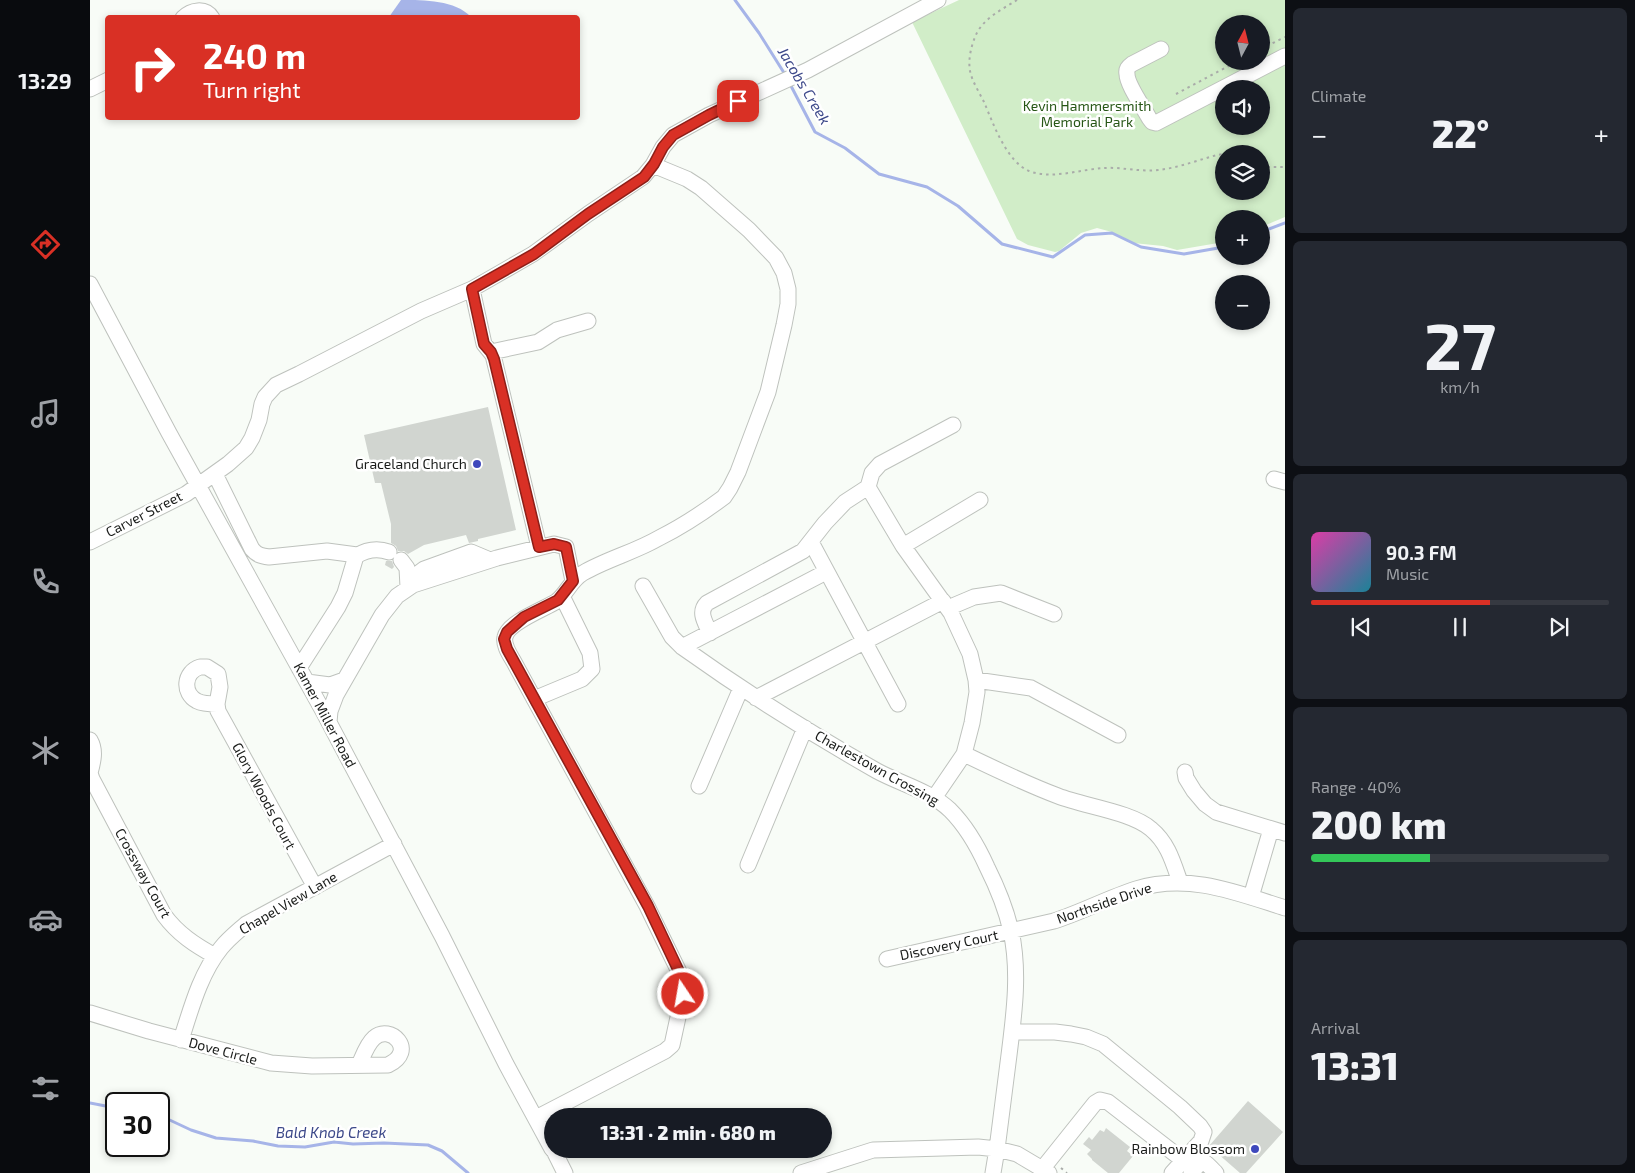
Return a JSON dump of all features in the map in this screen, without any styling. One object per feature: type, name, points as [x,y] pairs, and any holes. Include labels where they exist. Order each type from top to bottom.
[{"type":"street","name":"Carver Street","points":[[90,542],[198,486],[246,448],[256,429],[265,398],[276,385],[421,311],[472,289],[534,254],[588,214],[644,177],[673,135],[709,115],[794,76],[874,36],[938,0]]},
{"type":"street","points":[[187,15],[192,11],[198,11],[210,15]]},
{"type":"street","points":[[1161,49],[1132,64],[1126,71],[1127,78],[1149,118],[1152,122],[1156,123],[1285,56]]},
{"type":"street","points":[[90,89],[105,82]]},
{"type":"street","points":[[536,1118],[672,1046],[681,1007],[683,980],[648,906],[507,649],[504,639],[507,632],[524,617],[553,603],[581,574],[659,539],[724,497],[738,472],[768,392],[788,304],[788,289],[784,274],[776,258],[749,230],[701,188],[687,179],[654,164]]},
{"type":"street","name":"Kamer Miller Road","points":[[90,284],[198,486],[329,722],[446,944],[506,1064],[544,1133]]},
{"type":"street","points":[[472,289],[484,344],[494,359],[539,547]]},
{"type":"street","points":[[494,359],[538,342],[557,330],[588,321]]},
{"type":"street","points":[[710,633],[702,612],[707,602],[803,551],[825,523],[845,502],[868,487],[872,473],[880,464],[953,425]]},
{"type":"street","points":[[215,474],[252,549],[261,556],[269,557],[327,551],[357,555]]},
{"type":"street","points":[[868,487],[903,546],[945,605],[970,654],[976,680],[976,699],[964,754],[934,798]]},
{"type":"street","points":[[903,546],[980,500]]},
{"type":"street","points":[[811,542],[898,704]]},
{"type":"street","points":[[329,722],[330,711],[344,680],[382,615],[408,584],[421,582],[490,560],[554,544],[566,547],[567,590],[590,653],[592,669],[575,682],[534,699]]},
{"type":"street","points":[[300,668],[338,607],[345,593],[357,555],[373,550],[395,556],[407,568],[408,584]]},
{"type":"street","points":[[682,647],[826,572]]},
{"type":"street","name":"Charlestown Crossing","points":[[643,586],[672,637],[682,647],[756,698],[879,772],[934,798],[949,809],[970,837],[995,885],[1011,932],[1015,978],[1012,1032],[993,1173]]},
{"type":"street","points":[[756,698],[864,641],[945,605],[974,596],[1001,593],[1054,614]]},
{"type":"street","points":[[307,682],[330,685],[344,680]]},
{"type":"street","points":[[976,680],[1031,688],[1118,735]]},
{"type":"street","points":[[699,786],[741,688]]},
{"type":"street","name":"Glory Woods Court","points":[[217,704],[218,711],[315,887]]},
{"type":"street","points":[[748,865],[806,728]]},
{"type":"street","name":"Crossway Court","points":[[90,740],[94,753],[90,773],[92,779],[164,915],[178,932],[192,943],[215,956]]},
{"type":"street","points":[[964,754],[1059,797],[1137,820],[1161,838],[1169,852],[1180,882]]},
{"type":"street","points":[[1185,772],[1186,778],[1194,791],[1205,804],[1216,812],[1278,831],[1251,897]]},
{"type":"street","name":"Chapel View Lane","points":[[181,1040],[206,971],[227,941],[246,924],[394,844]]},
{"type":"street","name":"Northside Drive","points":[[1011,932],[1073,915],[1135,889],[1154,884],[1180,882],[1212,886],[1285,908]]},
{"type":"street","name":"Discovery Court","points":[[888,959],[1011,932]]},
{"type":"street","name":"Dove Circle","points":[[90,1013],[181,1040],[278,1064],[312,1066],[359,1065]]},
{"type":"street","points":[[1012,1032],[1055,1032],[1086,1037],[1103,1044],[1200,1126],[1204,1132],[1203,1137],[1172,1173]]},
{"type":"street","points":[[801,1173],[873,1150],[978,1147],[1017,1154],[1051,1170],[1095,1103],[1100,1100],[1108,1102],[1184,1159],[1196,1158],[1216,1173]]},
{"type":"street","name":"Kamer Miller Road","points":[[558,1158],[565,1173]]},
{"type":"street","points":[[1191,1173],[1202,1161]]},
{"type":"path","points":[[1017,0],[995,14],[981,26],[970,56],[971,73],[978,90],[1004,144],[1016,161],[1028,170],[1043,174],[1060,174],[1105,168],[1158,170],[1215,156]]},
{"type":"path","points":[[1270,44],[1285,37]]},
{"type":"path","points":[[1176,94],[1221,70]]},
{"type":"path","points":[[1270,167],[1285,167]]},
{"type":"path","points":[[1051,1170],[1067,1173]]},
{"type":"green space","name":"Kevin Hammersmith Memorial Park","points":[[959,0],[1285,0],[1285,217],[1270,223],[1270,210],[1215,210],[1215,244],[1177,250],[1163,246],[1133,243],[1112,232],[1097,228],[1081,233],[1059,251],[1055,252],[1028,245],[1017,239],[912,22]]},
{"type":"water","points":[[401,0],[439,2],[457,7],[469,15],[390,15]]},
{"type":"building","points":[[488,407],[516,530],[469,543],[466,535],[424,545],[408,554],[404,551],[398,551],[396,546],[391,543],[391,524],[381,483],[375,483],[364,435]]},
{"type":"building","points":[[386,561],[392,561],[394,567],[392,569],[385,565]]},
{"type":"building","points":[[1248,1101],[1283,1132],[1246,1173],[1240,1173],[1209,1146]]},
{"type":"building","points":[[1106,1128],[1130,1147],[1127,1151],[1133,1156],[1119,1173],[1108,1173],[1092,1160],[1087,1154],[1091,1150],[1083,1144],[1089,1137],[1092,1140],[1100,1130],[1104,1132]]},
{"type":"waterway","name":"Jacobs Creek","points":[[735,0],[759,33],[786,76]]},
{"type":"waterway","name":"Jacobs Creek","points":[[790,84],[815,132],[845,148],[879,174],[927,187],[958,206],[1002,244],[1053,257],[1085,235],[1112,233],[1141,247],[1184,254],[1215,249]]},
{"type":"waterway","name":"Jacobs Creek","points":[[1270,229],[1285,223]]},
{"type":"waterway","name":"Bald Knob Creek","points":[[90,1103],[105,1106]]},
{"type":"waterway","name":"Bald Knob Creek","points":[[170,1120],[191,1130],[216,1138],[253,1141],[278,1146],[305,1147],[334,1142],[428,1145],[442,1151],[468,1173]]},
{"type":"place","name":"Graceland Church","points":[[477,464]]},
{"type":"place","name":"Rainbow Blossom","points":[[1255,1149]]},
{"type":"route","points":[[683,994],[683,980],[648,906],[507,649],[504,639],[507,632],[524,617],[558,600],[573,581],[566,547],[560,544],[539,547],[493,355],[484,344],[472,289],[534,254],[588,214],[644,177],[673,135],[738,101]]}]
